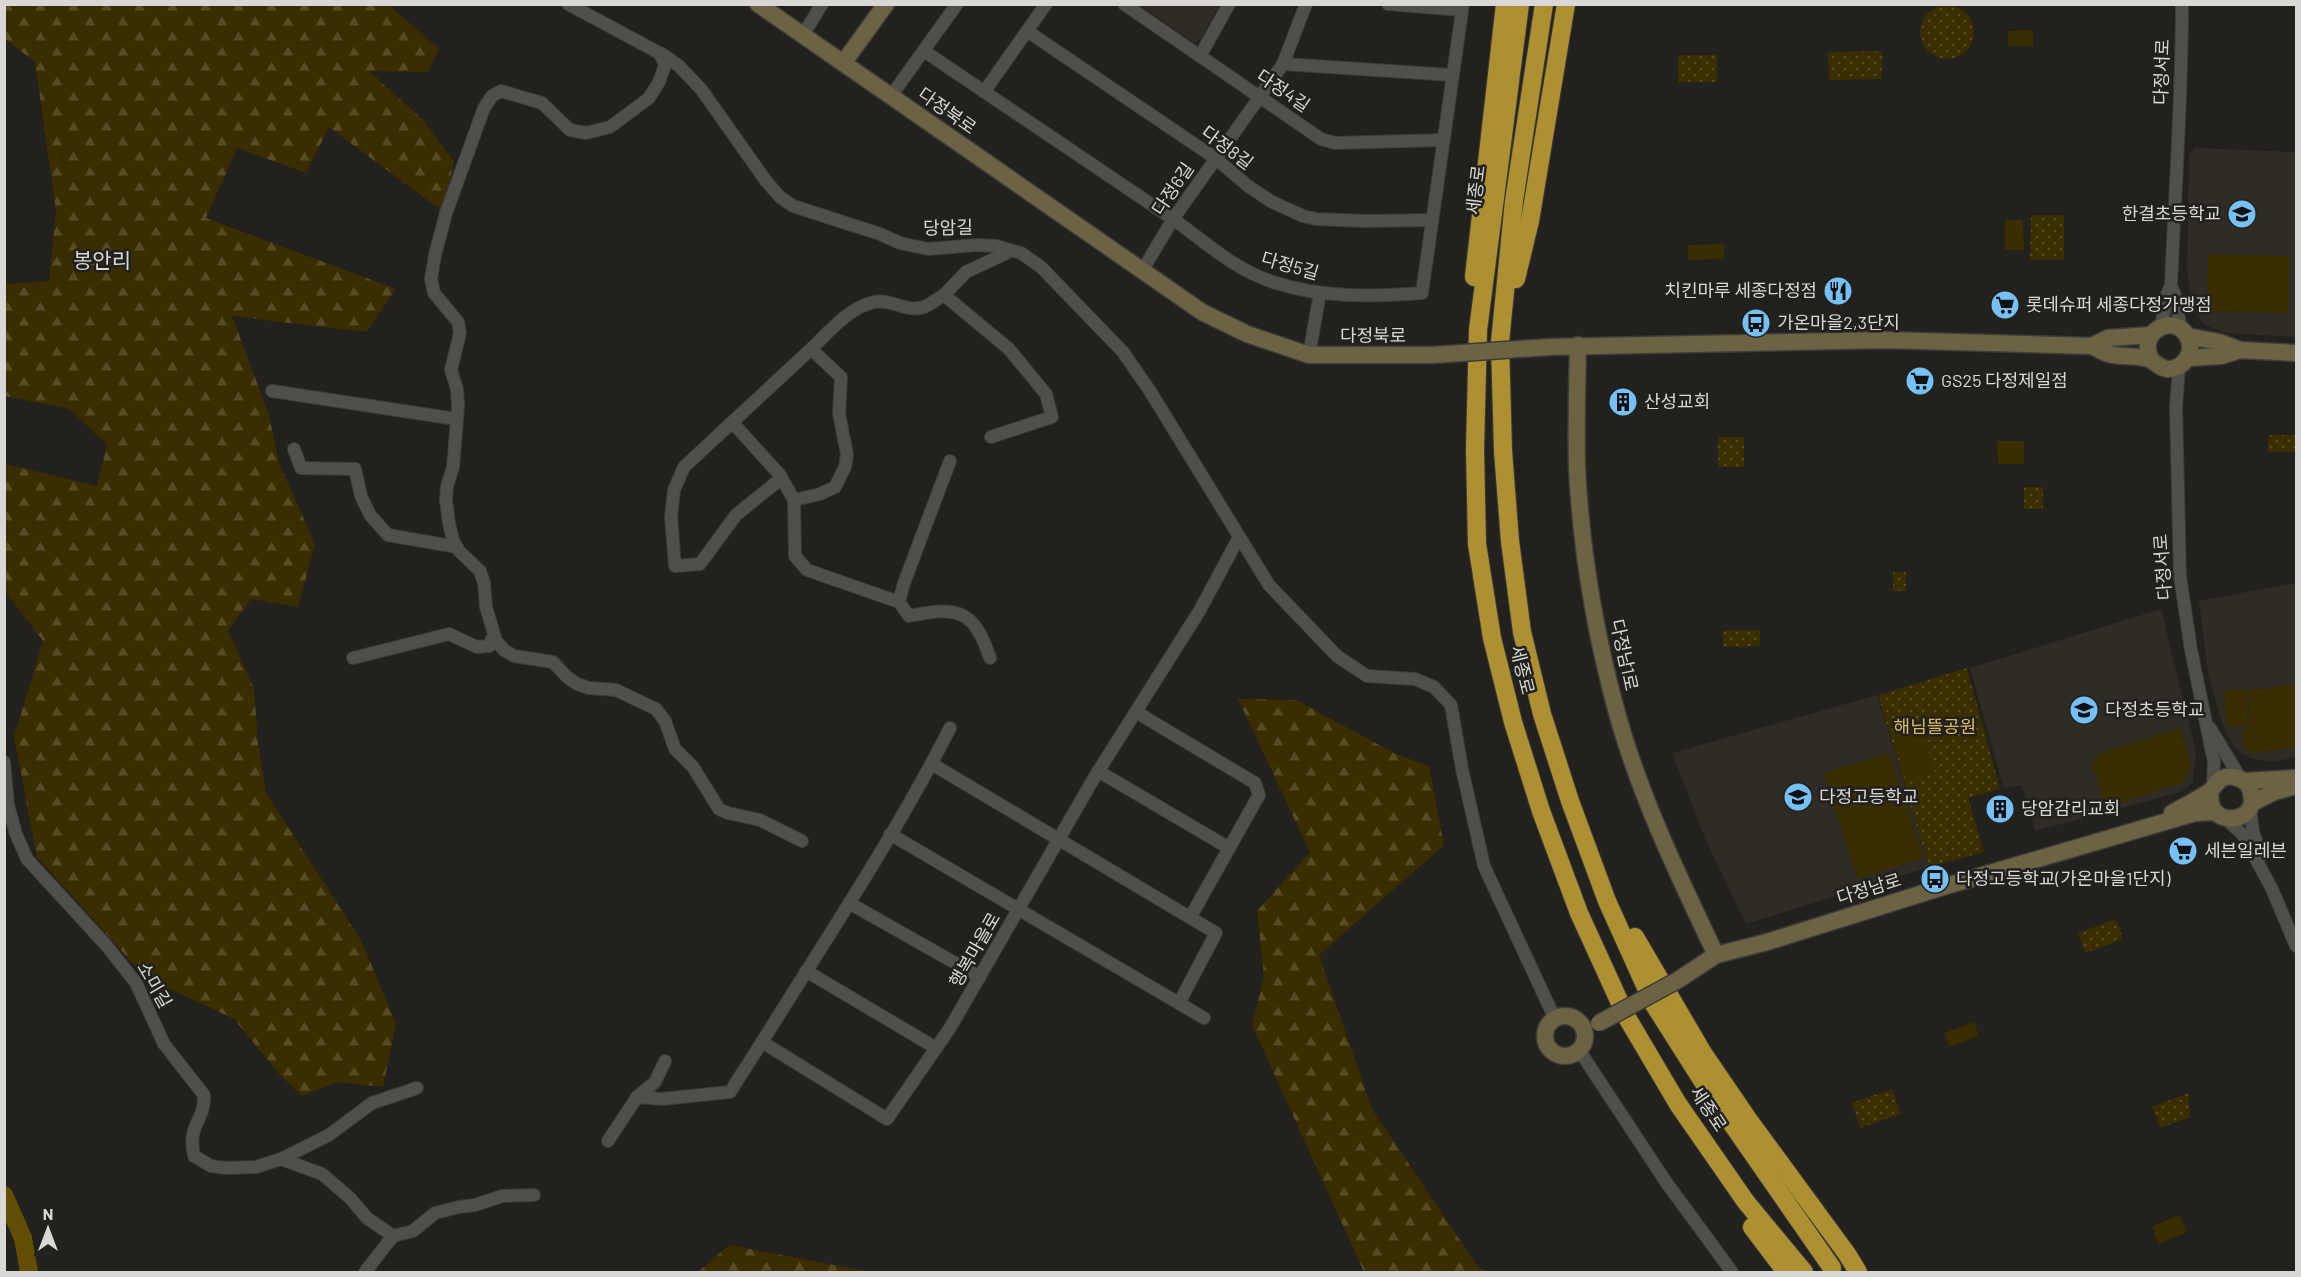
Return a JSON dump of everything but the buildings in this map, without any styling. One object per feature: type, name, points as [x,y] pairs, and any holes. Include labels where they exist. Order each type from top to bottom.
[{"type":"highway","points":[[1475,449],[1469,378],[1472,302],[1479,222],[1505,4]]},
{"type":"highway","name":"세종로","points":[[1520,4],[1478,330],[1475,449],[1477,544],[1492,638],[1513,722],[1541,811],[1580,913],[1626,1016],[1685,1114],[1746,1202],[1804,1272]]},
{"type":"highway","name":"세종로","points":[[1544,4],[1514,201],[1500,342],[1506,496],[1522,632],[1542,714],[1570,801],[1607,901],[1653,1002],[1705,1085],[1832,1268]]},
{"type":"highway","points":[[1500,342],[1530,221],[1566,4]]},
{"type":"highway","points":[[1541,811],[1573,924],[1603,991],[1658,1092],[1733,1202],[1786,1272]]},
{"type":"highway","points":[[1588,850],[1622,915],[1703,1053],[1858,1272]]},
{"type":"street","name":"당암길","points":[[568,4],[660,53],[679,66],[701,89],[766,181],[780,197],[793,206],[880,234],[900,243],[928,249],[977,245],[996,246],[1021,253],[1041,267],[1123,352],[1269,585],[1337,656],[1367,676],[1415,679],[1434,687],[1451,705],[1462,769],[1484,866],[1555,1019]]},
{"type":"street","name":"다정북로","points":[[758,4],[1202,312],[1247,334],[1309,355],[1433,355],[1578,345],[1886,340],[2092,346]]},
{"type":"street","points":[[803,34],[822,4]]},
{"type":"street","points":[[844,63],[886,4]]},
{"type":"street","points":[[891,96],[957,4]]},
{"type":"street","points":[[984,92],[1046,4]]},
{"type":"street","name":"다정4길","points":[[1124,4],[1321,139],[1335,143],[1443,140]]},
{"type":"street","points":[[1200,56],[1229,4]]},
{"type":"street","name":"다정6길","points":[[1142,271],[1173,219],[1283,64],[1306,4]]},
{"type":"street","points":[[1388,4],[1463,7]]},
{"type":"street","name":"다정서로","points":[[2171,285],[2177,135],[2182,85],[2181,4]]},
{"type":"street","name":"다정5길","points":[[924,51],[1173,219],[1217,254],[1245,271],[1274,282],[1320,294],[1422,293],[1463,7]]},
{"type":"street","name":"다정8길","points":[[1027,31],[1215,158],[1248,186],[1272,202],[1303,216],[1332,221],[1432,220]]},
{"type":"street","points":[[660,53],[665,65],[659,82],[649,98],[610,127],[586,133],[570,129],[542,103],[501,91],[492,96],[484,108],[446,213],[431,279],[434,293],[458,322],[460,333],[451,370],[457,389],[453,467],[447,486],[446,500],[448,523],[457,547],[480,571],[484,583],[486,607],[494,635],[504,650],[514,656],[552,662],[577,684],[589,688],[616,690],[656,709],[665,721],[675,749],[693,767],[718,809],[760,820],[802,841]]},
{"type":"street","points":[[1283,64],[1452,75]]},
{"type":"street","points":[[780,475],[778,481],[736,514],[700,564],[675,566],[671,517],[674,490],[684,467],[856,308],[885,301],[908,308],[923,307],[944,294],[966,272],[1011,250]]},
{"type":"street","points":[[2171,285],[2156,331],[2147,348],[2170,384],[2176,407]]},
{"type":"street","points":[[2171,285],[2190,351],[2183,362],[2176,407]]},
{"type":"street","points":[[944,294],[1009,349],[1046,394],[1052,417],[991,437]]},
{"type":"street","points":[[1309,355],[1320,294]]},
{"type":"street","points":[[2092,346],[2108,338],[2156,331],[2168,326],[2240,350],[2296,353]]},
{"type":"street","name":"다정남1로","points":[[1578,345],[1577,468],[1587,561],[1600,641],[1614,703],[1655,823],[1716,955]]},
{"type":"street","points":[[2092,346],[2108,354],[2174,368],[2183,362],[2221,356],[2240,350]]},
{"type":"street","points":[[794,500],[835,488],[845,467],[847,455],[839,413],[841,377],[811,349]]},
{"type":"street","points":[[272,391],[456,419]]},
{"type":"street","name":"다정서로","points":[[2176,407],[2182,600],[2214,762],[2212,788]]},
{"type":"street","points":[[732,422],[780,475],[794,500],[795,556],[807,570],[899,602],[909,616],[951,610],[969,618],[982,635],[990,658]]},
{"type":"street","points":[[294,449],[301,468],[355,469],[361,496],[370,514],[388,535],[457,547]]},
{"type":"street","points":[[899,602],[950,461]]},
{"type":"street","name":"행복마을로","points":[[762,1042],[886,1119],[936,1048],[980,977],[1098,771],[1200,610],[1239,537]]},
{"type":"street","points":[[353,658],[449,634],[477,647],[489,646],[494,635]]},
{"type":"street","points":[[1136,712],[1255,783],[1259,795],[1191,916]]},
{"type":"street","points":[[2206,722],[2250,788],[2253,832],[2272,889],[2296,946]]},
{"type":"street","points":[[637,1097],[662,1099],[730,1092],[849,903],[932,764],[950,728]]},
{"type":"street","name":"소미길","points":[[4,762],[8,805],[16,834],[27,859],[99,937],[136,984],[164,1044],[204,1095],[205,1105],[193,1128],[191,1142],[194,1156],[211,1166],[256,1167],[281,1159],[329,1135],[372,1103],[417,1088]]},
{"type":"street","points":[[932,764],[1191,916],[1216,933],[1179,1003]]},
{"type":"street","points":[[1098,771],[1229,848]]},
{"type":"street","points":[[2145,828],[2212,788],[2225,777],[2243,780],[2296,778]]},
{"type":"street","points":[[2145,828],[2195,813],[2235,819],[2274,792],[2296,786]]},
{"type":"street","points":[[2212,788],[2210,798],[2220,815],[2243,835],[2272,889]]},
{"type":"street","name":"다정남로","points":[[1591,1025],[1678,980],[1716,955],[1767,942],[1946,886],[2145,828]]},
{"type":"street","points":[[890,834],[1204,1018]]},
{"type":"street","points":[[849,903],[980,977]]},
{"type":"street","points":[[806,971],[936,1048]]},
{"type":"street","points":[[1565,1016],[1591,1025],[1579,1050],[1568,1056],[1555,1054],[1550,1050],[1545,1039],[1548,1026],[1555,1019],[1565,1016]]},
{"type":"street","points":[[1579,1050],[1666,1182],[1732,1272]]},
{"type":"street","points":[[608,1141],[637,1097],[655,1082],[664,1061]]},
{"type":"street","points":[[281,1159],[322,1174],[350,1198],[367,1218],[393,1236]]},
{"type":"street","points":[[365,1272],[393,1236],[413,1231],[435,1213],[475,1205],[502,1196],[534,1195]]},
{"type":"shaded area","points":[[1140,5],[1219,5],[1201,39],[1194,43]]},
{"type":"shaded area","name":"한결초등학교","points":[[2195,148],[2296,152],[2296,337],[2225,333],[2205,325],[2192,307],[2187,272],[2189,155]]},
{"type":"shaded area","points":[[2296,584],[2296,757],[2272,762],[2250,758],[2236,749],[2224,729],[2208,673],[2199,601]]},
{"type":"shaded area","name":"다정초등학교","points":[[2161,609],[2196,751],[2193,782],[2181,792],[2035,831],[2022,785],[2004,788],[1970,668]]},
{"type":"shaded area","name":"다정고등학교","points":[[1877,695],[1929,867],[1746,924],[1706,841],[1672,753]]},
{"type":"green space","points":[[5,5],[389,5],[439,49],[428,72],[369,71],[423,120],[454,161],[442,211],[329,127],[306,173],[237,148],[206,218],[396,289],[366,332],[232,316],[269,415],[279,463],[315,544],[298,607],[251,599],[228,630],[254,689],[258,744],[266,793],[362,942],[396,1024],[383,1087],[336,1082],[302,1096],[280,1075],[234,1019],[146,978],[37,857],[14,737],[43,641],[5,591],[5,464],[97,486],[107,445],[70,409],[5,396],[5,284],[49,281],[56,211],[35,62],[5,39]]},
{"type":"green space","points":[[1942,5],[1952,5],[1962,9],[1970,17],[1974,32],[1970,47],[1962,55],[1952,59],[1942,59],[1932,55],[1924,47],[1920,37],[1920,27],[1924,17],[1932,9]]},
{"type":"green space","points":[[2033,30],[2033,46],[2008,46],[2008,31]]},
{"type":"green space","points":[[1882,51],[1882,79],[1829,80],[1828,52]]},
{"type":"green space","points":[[1678,55],[1717,55],[1717,82],[1678,82]]},
{"type":"green space","points":[[2031,215],[2064,215],[2064,260],[2030,260]]},
{"type":"green space","points":[[2005,220],[2023,220],[2024,250],[2005,250]]},
{"type":"green space","points":[[1724,244],[1724,259],[1688,260],[1688,245]]},
{"type":"green space","points":[[2208,255],[2289,256],[2288,313],[2212,311],[2207,305]]},
{"type":"green space","points":[[2268,435],[2296,435],[2296,452],[2268,452]]},
{"type":"green space","points":[[1718,437],[1744,437],[1744,467],[1718,467]]},
{"type":"green space","points":[[1997,441],[2024,441],[2024,464],[1998,464]]},
{"type":"green space","points":[[2024,487],[2043,487],[2043,509],[2024,509]]},
{"type":"green space","points":[[1893,572],[1906,572],[1906,591],[1893,591]]},
{"type":"green space","points":[[1723,630],[1760,630],[1760,646],[1723,647]]},
{"type":"green space","name":"해님뜰공원","points":[[1967,668],[2000,789],[1968,798],[1984,852],[1929,867],[1878,695]]},
{"type":"green space","points":[[2296,685],[2296,748],[2251,753],[2244,746],[2242,728],[2250,727],[2247,690]]},
{"type":"green space","points":[[2245,689],[2248,725],[2227,727],[2224,691]]},
{"type":"green space","points":[[1238,699],[1296,700],[1396,754],[1429,766],[1444,845],[1319,955],[1372,1109],[1478,1267],[1489,1272],[1364,1272],[1252,1025],[1264,977],[1257,911],[1310,852]]},
{"type":"green space","points":[[1921,724],[1935,772],[1906,781],[1892,732]]},
{"type":"green space","points":[[2180,728],[2191,763],[2184,782],[2106,808],[2092,764],[2099,754]]},
{"type":"green space","points":[[1889,753],[1923,858],[1858,879],[1824,773]]},
{"type":"green space","points":[[2116,919],[2123,939],[2085,953],[2078,933]]},
{"type":"green space","points":[[1974,1022],[1979,1036],[1949,1047],[1944,1033]]},
{"type":"green space","points":[[1892,1089],[1901,1114],[1860,1128],[1852,1103]]},
{"type":"green space","points":[[2188,1093],[2190,1117],[2160,1128],[2152,1107]]},
{"type":"green space","points":[[2180,1215],[2186,1233],[2158,1244],[2152,1226]]},
{"type":"green space","points":[[729,1245],[872,1272],[698,1272]]},
{"type":"waterway","points":[[4,1195],[23,1238],[29,1272]]},
{"type":"place","name":"한결초등학교","points":[[2242,214]]},
{"type":"place","name":"치킨마루 세종다정점","points":[[1838,291]]},
{"type":"place","name":"롯데슈퍼 세종다정가맹점","points":[[2005,305]]},
{"type":"place","name":"가온마을2,3단지","points":[[1756,323]]},
{"type":"place","name":"GS25 다정제일점","points":[[1920,381]]},
{"type":"place","name":"산성교회","points":[[1623,402]]},
{"type":"place","name":"다정초등학교","points":[[2084,710]]},
{"type":"place","name":"다정고등학교","points":[[1798,797]]},
{"type":"place","name":"당암감리교회","points":[[2000,809]]},
{"type":"place","name":"세븐일레븐","points":[[2183,851]]},
{"type":"place","name":"다정고등학교(가온마을1단지)","points":[[1935,879]]},
{"type":"district","name":"봉안리","points":[[102,261]]}]
